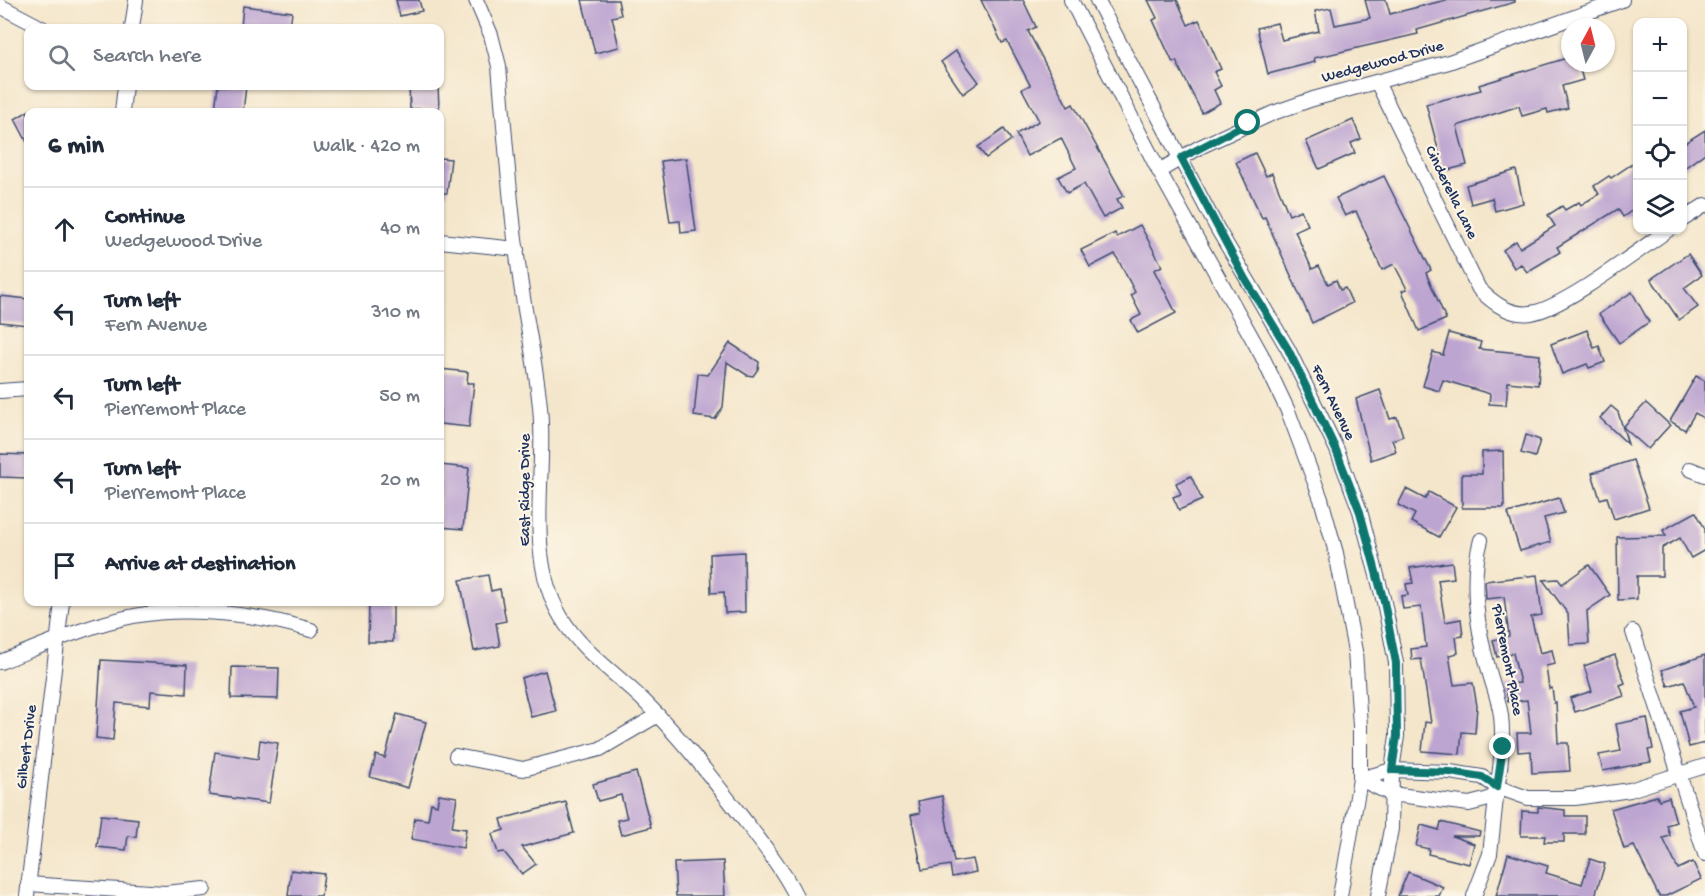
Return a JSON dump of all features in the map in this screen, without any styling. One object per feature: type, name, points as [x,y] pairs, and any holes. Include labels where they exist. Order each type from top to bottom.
[{"type":"street","points":[[133,24],[136,0]]},
{"type":"street","name":"East Ridge Drive","points":[[476,0],[491,35],[499,66],[517,249],[540,405],[543,440],[540,535],[550,593],[561,617],[577,639],[658,715],[710,776],[781,868],[796,896]]},
{"type":"street","points":[[1071,0],[1159,171],[1260,354],[1312,469],[1336,553],[1355,651],[1360,726],[1360,779],[1340,896]]},
{"type":"street","name":"Fern Avenue","points":[[1097,0],[1245,279],[1288,349],[1336,450],[1360,512],[1384,602],[1396,663],[1397,736],[1392,770],[1390,844],[1378,896]]},
{"type":"street","name":"Wedgewood Drive","points":[[1159,171],[1273,112],[1495,47],[1622,0]]},
{"type":"street","points":[[0,6],[34,24]]},
{"type":"street","name":"Cinderella Lane","points":[[1377,82],[1479,289],[1490,300],[1504,308],[1529,314],[1554,307],[1662,234]]},
{"type":"street","points":[[122,108],[124,90]]},
{"type":"street","points":[[1687,217],[1705,205]]},
{"type":"street","points":[[444,241],[517,249]]},
{"type":"street","points":[[0,391],[24,389]]},
{"type":"street","points":[[1690,469],[1705,475]]},
{"type":"street","name":"Pierremont Place","points":[[1474,896],[1490,854],[1503,747],[1501,715],[1487,665],[1475,584],[1476,556],[1481,540]]},
{"type":"street","name":"Gilbert Drive","points":[[28,890],[62,606]]},
{"type":"street","points":[[0,662],[91,627],[134,616],[177,611],[282,622],[311,630]]},
{"type":"street","points":[[1633,632],[1705,854]]},
{"type":"street","points":[[456,756],[523,769],[600,749],[658,715]]},
{"type":"street","points":[[1360,779],[1392,770],[1450,772],[1482,777],[1497,787],[1528,798],[1575,798],[1630,790],[1705,766]]},
{"type":"street","points":[[1360,779],[1391,794],[1469,804],[1489,799],[1496,794],[1497,787]]},
{"type":"street","points":[[28,890],[141,893],[204,889]]},
{"type":"building","points":[[396,0],[419,0],[422,11],[400,16]]},
{"type":"building","points":[[582,0],[618,0],[621,15],[612,17],[619,47],[595,53]]},
{"type":"building","points":[[981,0],[1023,0],[1036,27],[1028,31],[1068,107],[1073,104],[1124,196],[1117,199],[1122,208],[1103,218],[1084,184],[1067,193],[1058,177],[1076,168],[1061,138],[1027,156],[1016,134],[1039,121],[1022,89],[1030,85],[1007,41],[1002,43]]},
{"type":"building","points":[[1148,0],[1177,0],[1188,25],[1199,20],[1221,69],[1214,72],[1221,86],[1214,90],[1220,103],[1202,113],[1176,61],[1173,63],[1153,20],[1157,18]]},
{"type":"building","points":[[1365,0],[1386,0],[1390,14],[1446,0],[1515,0],[1515,2],[1417,30],[1418,34],[1314,58],[1315,62],[1268,74],[1257,28],[1277,23],[1282,40],[1319,31],[1315,11],[1331,8],[1335,25],[1370,18]]},
{"type":"building","points":[[243,6],[292,12],[290,24],[241,24]]},
{"type":"building","points":[[956,51],[979,82],[963,94],[941,62]]},
{"type":"building","points":[[1561,60],[1561,72],[1581,72],[1583,80],[1562,86],[1568,108],[1548,113],[1547,109],[1522,116],[1519,106],[1457,126],[1467,165],[1444,171],[1426,104],[1481,90],[1479,85]]},
{"type":"building","points":[[217,90],[246,90],[243,108],[215,108]]},
{"type":"building","points":[[409,90],[438,90],[439,108],[410,108]]},
{"type":"building","points":[[24,113],[24,136],[15,119]]},
{"type":"building","points":[[1353,120],[1361,139],[1351,143],[1355,153],[1319,169],[1306,141]]},
{"type":"building","points":[[1004,129],[1011,140],[986,158],[978,147]]},
{"type":"building","points":[[1705,130],[1705,153],[1687,166],[1687,141]]},
{"type":"building","points":[[1255,153],[1266,176],[1272,173],[1289,215],[1301,210],[1308,225],[1295,231],[1312,269],[1319,266],[1328,284],[1336,280],[1340,290],[1345,288],[1352,303],[1312,323],[1265,217],[1262,218],[1236,162]]},
{"type":"building","points":[[444,158],[451,159],[447,193],[444,193]]},
{"type":"building","points":[[686,158],[696,231],[681,233],[680,221],[670,222],[661,161]]},
{"type":"building","points":[[1633,163],[1633,210],[1623,217],[1618,209],[1557,247],[1560,252],[1527,272],[1521,264],[1514,268],[1503,250],[1516,241],[1520,248],[1555,226],[1548,215],[1562,206],[1565,210],[1579,202],[1581,205],[1599,194],[1594,186],[1609,176],[1611,178]]},
{"type":"building","points":[[1516,170],[1523,203],[1495,211],[1492,198],[1471,204],[1466,185]]},
{"type":"building","points":[[1384,176],[1431,270],[1426,273],[1446,319],[1419,331],[1402,291],[1407,289],[1394,264],[1382,270],[1356,211],[1345,216],[1336,198]]},
{"type":"building","points":[[1140,225],[1162,266],[1154,270],[1176,313],[1138,333],[1131,320],[1141,315],[1131,295],[1135,292],[1115,254],[1090,267],[1081,250],[1115,233],[1117,237]]},
{"type":"building","points":[[1688,254],[1702,275],[1684,288],[1698,307],[1679,320],[1651,279]]},
{"type":"building","points":[[1632,292],[1649,322],[1619,343],[1599,314]]},
{"type":"building","points":[[0,296],[24,299],[24,325],[0,322]]},
{"type":"building","points":[[1587,330],[1594,348],[1599,346],[1605,362],[1589,368],[1587,364],[1562,374],[1551,344]]},
{"type":"building","points":[[1449,333],[1481,342],[1479,349],[1540,355],[1538,385],[1508,382],[1506,405],[1489,404],[1490,394],[1443,380],[1439,391],[1423,386],[1433,352],[1443,355]]},
{"type":"building","points":[[730,343],[759,362],[758,369],[753,376],[747,375],[727,362],[723,407],[715,419],[694,416],[698,374],[708,375]]},
{"type":"building","points":[[444,369],[468,372],[467,383],[474,383],[469,427],[444,424]]},
{"type":"building","points":[[1696,376],[1705,381],[1705,419],[1695,413],[1685,430],[1670,421]]},
{"type":"building","points":[[1380,390],[1390,419],[1397,417],[1403,436],[1392,440],[1396,451],[1371,460],[1356,399]]},
{"type":"building","points":[[1646,403],[1670,425],[1648,449],[1623,427]]},
{"type":"building","points":[[1611,406],[1618,412],[1628,444],[1600,418]]},
{"type":"building","points":[[1526,435],[1540,440],[1535,457],[1521,453]]},
{"type":"building","points":[[1503,451],[1504,508],[1462,508],[1462,474],[1482,474],[1482,452]]},
{"type":"building","points":[[0,454],[24,455],[24,478],[0,477]]},
{"type":"building","points":[[1633,460],[1649,508],[1614,519],[1607,497],[1600,499],[1592,473]]},
{"type":"building","points":[[444,465],[469,468],[463,529],[444,527]]},
{"type":"building","points":[[1191,476],[1202,500],[1179,510],[1173,497],[1181,494],[1176,483]]},
{"type":"building","points":[[1406,489],[1425,499],[1429,492],[1456,507],[1439,537],[1411,522],[1415,514],[1398,505]]},
{"type":"building","points":[[1559,498],[1564,513],[1544,518],[1551,542],[1520,551],[1508,513]]},
{"type":"building","points":[[1696,512],[1705,529],[1705,550],[1691,558],[1680,538],[1662,548],[1662,576],[1637,576],[1637,599],[1618,600],[1617,537],[1666,536],[1663,530]]},
{"type":"building","points":[[744,552],[745,612],[725,613],[724,592],[711,593],[710,554]]},
{"type":"building","points":[[1452,562],[1454,578],[1438,580],[1445,622],[1461,619],[1463,636],[1456,637],[1458,653],[1449,655],[1454,685],[1473,683],[1477,706],[1475,733],[1462,732],[1460,754],[1422,751],[1425,722],[1431,723],[1421,659],[1412,660],[1411,649],[1426,647],[1421,607],[1403,609],[1401,596],[1408,595],[1406,584],[1413,583],[1410,568]]},
{"type":"building","points":[[1589,565],[1610,595],[1587,611],[1589,644],[1570,645],[1568,614],[1543,580],[1558,579],[1562,584]]},
{"type":"building","points":[[488,575],[491,591],[500,589],[506,621],[496,623],[500,646],[474,651],[460,580]]},
{"type":"building","points":[[1537,575],[1542,615],[1531,617],[1540,653],[1552,650],[1555,664],[1546,666],[1549,689],[1552,688],[1554,703],[1556,702],[1558,743],[1568,743],[1570,771],[1532,773],[1531,751],[1518,752],[1517,733],[1531,733],[1527,700],[1508,702],[1506,684],[1520,683],[1513,653],[1497,657],[1493,640],[1509,636],[1504,597],[1486,599],[1485,581]]},
{"type":"building","points":[[369,606],[393,606],[393,642],[368,642]]},
{"type":"building","points":[[1615,655],[1625,683],[1620,685],[1624,696],[1575,712],[1570,698],[1592,691],[1584,666]]},
{"type":"building","points":[[1705,655],[1705,743],[1689,747],[1680,711],[1694,707],[1684,681],[1668,686],[1662,670]]},
{"type":"building","points":[[101,660],[187,665],[186,694],[151,691],[150,706],[116,703],[113,740],[96,738]]},
{"type":"building","points":[[232,667],[279,668],[278,699],[231,698]]},
{"type":"building","points":[[545,671],[556,711],[531,717],[521,678]]},
{"type":"building","points":[[397,714],[426,722],[408,788],[370,777],[376,755],[385,758]]},
{"type":"building","points":[[1647,718],[1653,749],[1648,750],[1651,762],[1603,771],[1599,755],[1621,751],[1616,724]]},
{"type":"building","points":[[260,740],[278,743],[269,803],[209,795],[215,752],[258,759]]},
{"type":"building","points":[[636,772],[651,827],[621,835],[617,820],[627,818],[621,795],[598,801],[593,784]]},
{"type":"building","points":[[439,794],[457,797],[452,827],[466,829],[463,848],[411,839],[415,818],[428,820],[431,803],[437,805]]},
{"type":"building","points":[[942,796],[954,862],[973,859],[976,872],[952,877],[950,865],[922,870],[911,815],[920,813],[918,801]]},
{"type":"building","points":[[1657,796],[1659,800],[1669,797],[1676,822],[1667,825],[1670,836],[1663,838],[1678,869],[1693,862],[1701,879],[1666,896],[1659,896],[1634,846],[1624,849],[1611,809]]},
{"type":"building","points":[[566,802],[574,833],[522,847],[536,864],[522,874],[504,852],[498,853],[492,834],[504,830],[501,819]]},
{"type":"building","points":[[1538,807],[1565,810],[1565,816],[1585,816],[1585,834],[1564,834],[1564,842],[1544,842],[1545,836],[1521,836],[1522,811],[1538,812]]},
{"type":"building","points":[[101,815],[138,819],[136,837],[128,836],[126,850],[97,847]]},
{"type":"building","points":[[1441,822],[1480,832],[1479,836],[1452,836],[1474,844],[1469,864],[1428,854],[1429,849],[1416,846],[1421,825],[1439,830]]},
{"type":"building","points":[[1508,854],[1548,866],[1546,873],[1582,884],[1590,859],[1605,864],[1595,896],[1496,896]]},
{"type":"building","points":[[723,861],[725,896],[676,896],[674,863]]},
{"type":"building","points":[[291,870],[324,874],[321,896],[288,896]]},
{"type":"building","points":[[1408,872],[1443,887],[1439,896],[1398,896]]},
{"type":"route","points":[[1248,123],[1181,158],[1245,279],[1288,349],[1336,450],[1368,535],[1396,663],[1397,736],[1392,770],[1450,772],[1482,777],[1497,787],[1503,747]]}]
